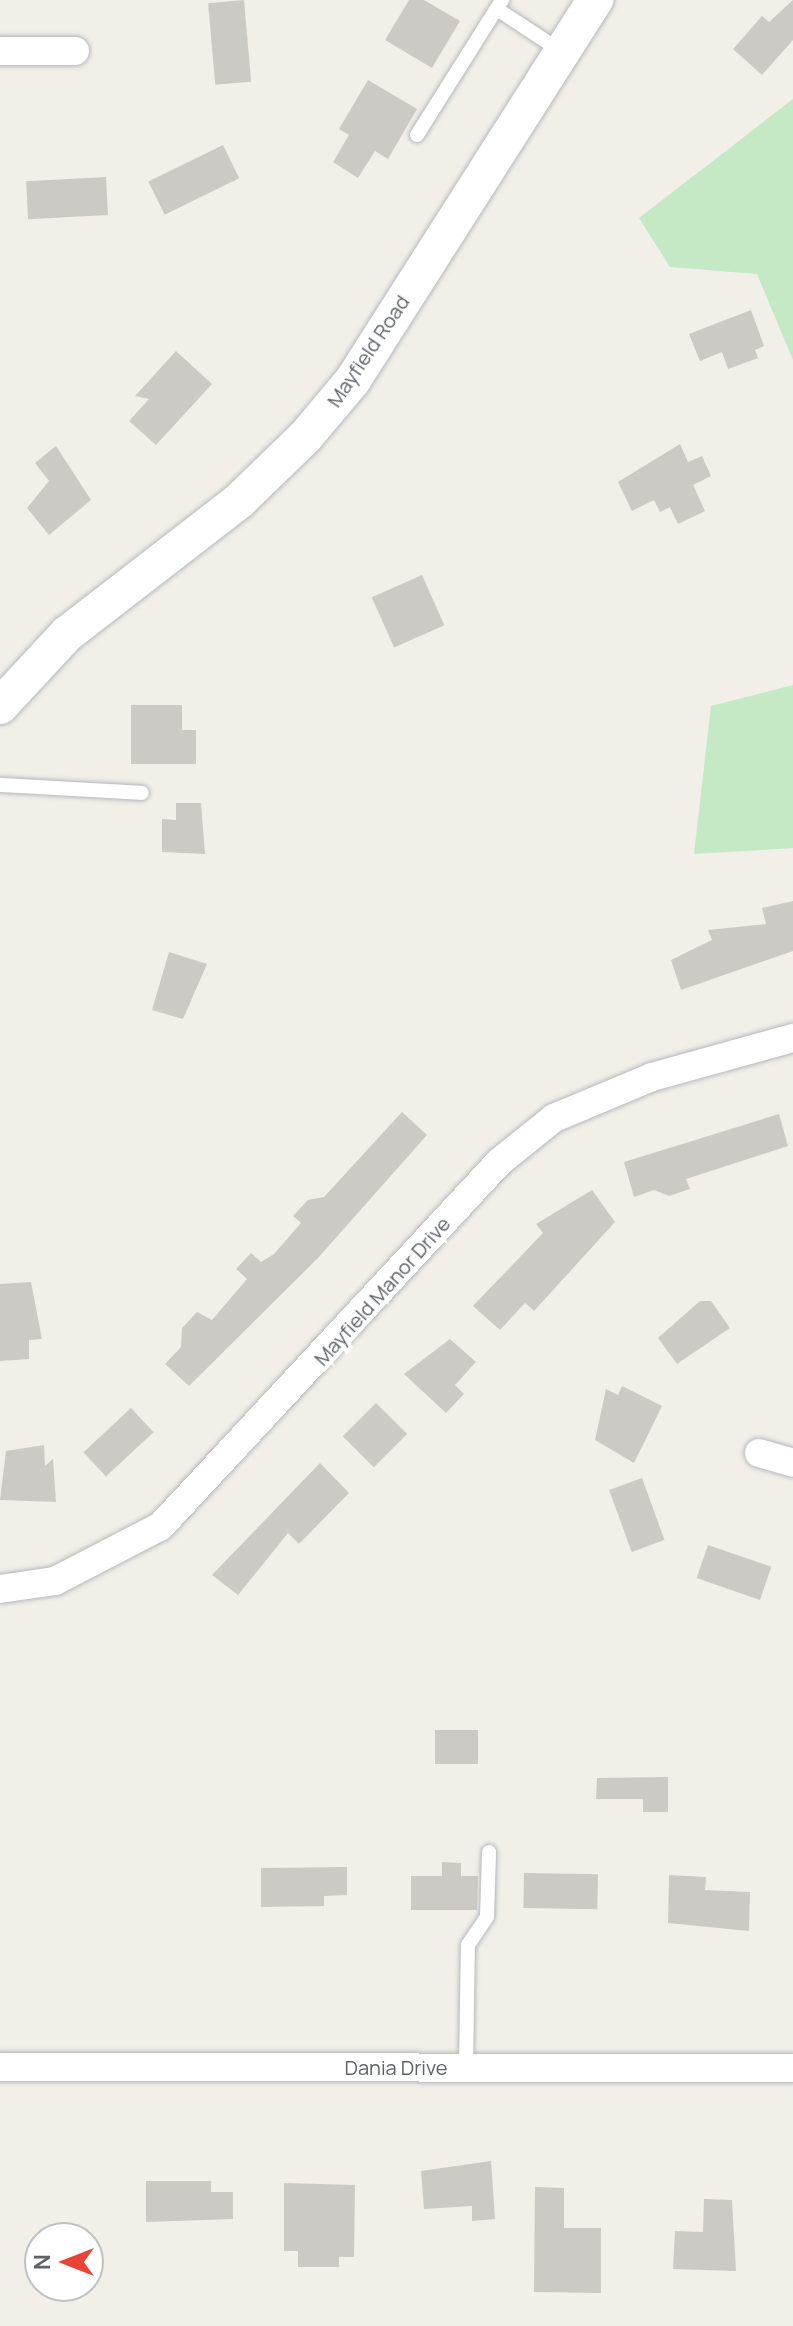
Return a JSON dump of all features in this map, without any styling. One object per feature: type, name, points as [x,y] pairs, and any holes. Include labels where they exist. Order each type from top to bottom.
[{"type":"street","name":"Mayfield Road","points":[[0,706],[67,634],[239,501],[306,436],[353,380],[595,0]]},
{"type":"street","points":[[0,51],[75,51]]},
{"type":"street","name":"Mayfield Manor Drive","points":[[0,1589],[55,1581],[161,1526],[498,1163],[554,1118],[652,1077],[793,1038]]},
{"type":"street","points":[[759,1453],[793,1463]]},
{"type":"street","name":"Dania Drive","points":[[0,2067],[793,2068]]},
{"type":"lane","points":[[417,135],[500,5],[562,51]]},
{"type":"lane","points":[[0,785],[142,793]]},
{"type":"lane","points":[[466,2067],[468,1945],[487,1917],[489,1852]]},
{"type":"green space","points":[[793,99],[793,360],[757,274],[670,267],[639,218]]},
{"type":"green space","points":[[793,685],[793,848],[694,854],[711,706]]},
{"type":"building","points":[[244,0],[251,82],[215,85],[208,3]]},
{"type":"building","points":[[409,0],[424,0],[460,21],[432,68],[385,40]]},
{"type":"building","points":[[793,0],[793,40],[762,75],[733,49],[762,16],[769,22]]},
{"type":"building","points":[[368,80],[417,109],[388,159],[375,151],[358,178],[333,162],[349,135],[339,129]]},
{"type":"building","points":[[223,145],[239,178],[165,215],[148,181]]},
{"type":"building","points":[[106,177],[108,215],[28,219],[26,181]]},
{"type":"building","points":[[751,310],[764,346],[755,350],[758,358],[728,369],[722,352],[700,361],[689,334]]},
{"type":"building","points":[[176,351],[212,384],[156,445],[129,421],[149,399],[135,396]]},
{"type":"building","points":[[680,444],[688,462],[702,456],[711,476],[693,485],[705,511],[678,524],[670,507],[660,512],[654,500],[632,511],[618,482]]},
{"type":"building","points":[[56,446],[91,500],[49,535],[27,508],[49,481],[35,463]]},
{"type":"building","points":[[422,575],[444,625],[394,648],[372,597]]},
{"type":"building","points":[[131,705],[182,705],[182,730],[196,730],[196,764],[131,764]]},
{"type":"building","points":[[176,803],[201,803],[205,854],[162,852],[162,819],[176,820]]},
{"type":"building","points":[[793,901],[793,951],[681,990],[671,960],[712,940],[708,930],[766,924],[762,908]]},
{"type":"building","points":[[169,952],[207,964],[183,1019],[152,1010]]},
{"type":"building","points":[[402,1112],[427,1135],[318,1258],[189,1386],[165,1364],[181,1347],[182,1328],[197,1312],[212,1320],[247,1279],[236,1269],[251,1253],[261,1262],[274,1254],[301,1223],[293,1216],[308,1200],[324,1197]]},
{"type":"building","points":[[779,1114],[788,1146],[686,1179],[690,1189],[669,1196],[654,1190],[634,1197],[624,1162]]},
{"type":"building","points":[[592,1190],[615,1222],[534,1311],[525,1303],[500,1330],[473,1306],[543,1233],[536,1224]]},
{"type":"building","points":[[31,1282],[42,1339],[29,1340],[29,1359],[0,1361],[0,1284]]},
{"type":"building","points":[[700,1301],[711,1301],[730,1328],[677,1364],[658,1338]]},
{"type":"building","points":[[450,1339],[476,1362],[455,1385],[464,1394],[446,1413],[404,1374]]},
{"type":"building","points":[[622,1386],[662,1406],[634,1463],[595,1440],[606,1389],[618,1395]]},
{"type":"building","points":[[376,1403],[407,1434],[374,1467],[343,1436]]},
{"type":"building","points":[[131,1408],[154,1432],[106,1476],[83,1452]]},
{"type":"building","points":[[44,1445],[45,1466],[53,1459],[56,1502],[0,1500],[6,1451]]},
{"type":"building","points":[[320,1463],[349,1493],[299,1544],[288,1533],[238,1595],[212,1575]]},
{"type":"building","points":[[642,1478],[665,1540],[632,1552],[609,1490]]},
{"type":"building","points":[[708,1545],[771,1567],[760,1600],[697,1578]]},
{"type":"building","points":[[435,1730],[478,1730],[478,1764],[435,1764]]},
{"type":"building","points":[[668,1777],[668,1812],[643,1812],[643,1799],[596,1799],[597,1778]]},
{"type":"building","points":[[442,1862],[461,1863],[461,1876],[478,1876],[477,1910],[411,1910],[411,1876],[442,1876]]},
{"type":"building","points":[[347,1867],[347,1895],[324,1896],[324,1906],[261,1907],[261,1868]]},
{"type":"building","points":[[524,1873],[598,1874],[597,1909],[523,1908]]},
{"type":"building","points":[[669,1875],[706,1877],[705,1890],[750,1892],[749,1931],[668,1923]]},
{"type":"building","points":[[491,2161],[495,2219],[472,2221],[472,2206],[424,2209],[421,2171]]},
{"type":"building","points":[[146,2181],[211,2181],[211,2192],[233,2192],[233,2219],[146,2222]]},
{"type":"building","points":[[284,2183],[355,2185],[354,2257],[339,2257],[339,2267],[298,2267],[298,2251],[284,2251]]},
{"type":"building","points":[[535,2187],[564,2188],[564,2228],[601,2228],[601,2293],[534,2292]]},
{"type":"building","points":[[704,2199],[732,2200],[736,2271],[673,2269],[675,2231],[703,2232]]}]
